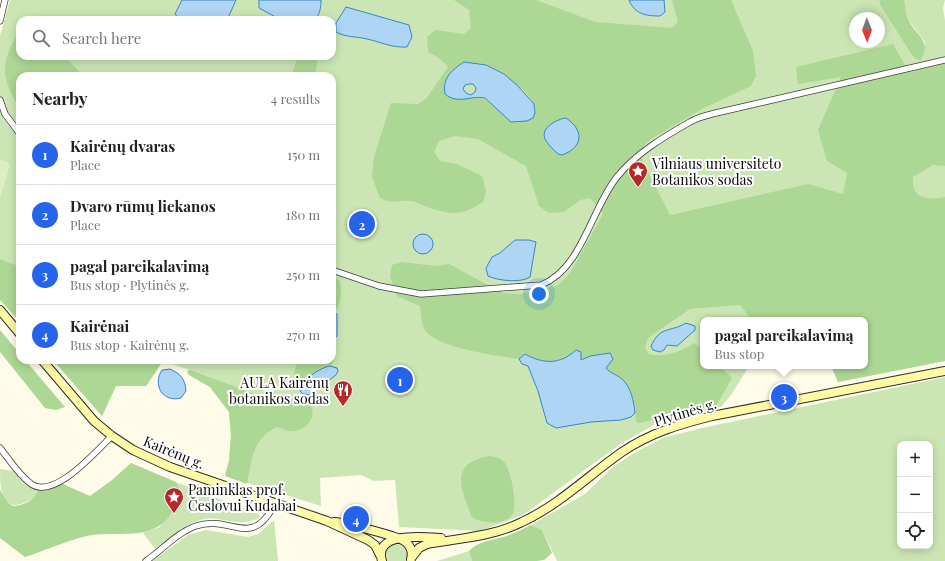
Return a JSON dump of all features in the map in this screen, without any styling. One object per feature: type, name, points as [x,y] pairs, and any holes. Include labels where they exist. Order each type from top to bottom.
[{"type":"main road","points":[[0,310],[16,329]]},
{"type":"main road","name":"Kairėnų g.","points":[[45,364],[94,421],[112,436],[149,458],[327,521],[368,540],[375,545],[381,558]]},
{"type":"main road","name":"Plytinės g.","points":[[411,559],[419,548],[427,544],[496,533],[524,521],[552,504],[623,452],[642,440],[679,424],[712,416],[945,371]]},
{"type":"main road","name":"Kairėnų g.","points":[[327,521],[348,524],[397,539]]},
{"type":"main road","name":"Plytinės g.","points":[[397,539],[458,538]]},
{"type":"main road","points":[[381,558],[381,550],[387,542],[397,539],[406,543],[410,547],[411,559]]},
{"type":"street","points":[[0,21],[5,0]]},
{"type":"street","points":[[336,271],[379,286],[421,294],[541,285],[551,281],[566,268],[575,254],[596,210],[617,177],[648,149],[691,121],[716,113],[945,60]]},
{"type":"street","points":[[0,100],[5,114],[16,129]]},
{"type":"street","points":[[0,448],[30,483],[45,486],[65,480],[112,436]]},
{"type":"street","points":[[146,561],[194,526],[207,523],[242,529],[258,526],[269,516],[275,503]]},
{"type":"green space","name":"Vilniaus universiteto Botanikos sodas","points":[[10,0],[879,0],[884,12],[849,12],[849,48],[885,48],[885,13],[913,57],[920,61],[925,42],[908,19],[904,0],[945,0],[943,8],[945,20],[945,361],[838,382],[832,369],[868,369],[868,317],[700,317],[700,369],[747,369],[731,395],[721,407],[659,422],[619,445],[523,515],[480,531],[399,527],[395,480],[374,481],[361,475],[320,478],[321,506],[225,476],[229,461],[231,435],[229,412],[210,387],[189,375],[187,371],[190,370],[172,364],[336,364],[336,72],[16,72],[16,318],[0,300],[0,36]]},
{"type":"green space","points":[[454,0],[536,0],[595,22],[672,28],[678,22],[672,0],[731,0],[753,51],[756,76],[751,86],[702,109],[651,139],[644,145],[642,160],[670,215],[808,184],[843,194],[847,173],[827,161],[818,130],[841,77],[798,84],[796,67],[876,48],[885,48],[885,46],[893,44],[909,72],[945,63],[945,166],[933,165],[913,177],[913,185],[918,194],[922,197],[945,197],[945,361],[838,382],[832,369],[868,369],[868,317],[750,317],[740,305],[690,309],[648,338],[645,347],[648,354],[667,355],[694,343],[700,348],[700,369],[722,369],[732,378],[717,405],[639,423],[636,422],[635,405],[631,392],[622,379],[612,374],[590,356],[581,360],[576,350],[570,355],[558,360],[538,360],[525,354],[519,359],[468,350],[441,342],[431,336],[425,330],[420,306],[397,296],[390,277],[392,265],[401,262],[436,266],[449,264],[503,293],[519,294],[536,291],[558,285],[570,273],[603,214],[590,198],[580,200],[564,212],[549,213],[539,206],[526,166],[478,139],[455,136],[439,141],[434,152],[440,161],[457,164],[482,176],[486,191],[483,202],[469,210],[450,213],[435,210],[412,201],[392,202],[380,198],[372,177],[374,157],[391,103],[418,104],[426,99],[448,67],[439,58],[428,52],[427,37],[435,30],[464,34],[471,28],[469,10]],"holes":[[[486,65],[515,82],[528,95],[536,109],[507,119],[494,104],[487,100],[472,96],[445,94]]]},
{"type":"green space","points":[[879,0],[904,0],[908,19],[924,43],[924,54],[920,61],[913,57],[880,5]]},
{"type":"green space","points":[[16,36],[16,60],[68,60],[79,72],[16,72],[16,103],[9,88],[5,70],[6,61]]},
{"type":"green space","points":[[297,60],[317,60],[316,72],[292,72]]},
{"type":"green space","points":[[0,159],[10,165],[0,197]]},
{"type":"green space","points":[[0,259],[15,265],[16,264],[16,318],[0,300]]},
{"type":"green space","points":[[336,279],[339,280],[341,288],[340,301],[336,310]]},
{"type":"green space","points":[[0,330],[16,349],[16,364],[28,364],[65,407],[56,410],[45,408],[0,352]]},
{"type":"green space","name":"Vilniaus universiteto Botanikos sodas","points":[[56,364],[161,364],[146,386],[116,386],[102,416]]},
{"type":"green space","points":[[56,364],[161,364],[146,386],[116,386],[102,416]]},
{"type":"green space","points":[[297,364],[332,364],[330,366],[323,367],[302,384],[296,382],[294,372]]},
{"type":"green space","points":[[190,370],[268,399],[294,399],[311,406],[311,420],[304,427],[295,431],[288,431],[277,427],[262,437],[254,451],[247,484],[225,476],[229,461],[231,435],[229,412],[210,387],[189,375],[187,371]]},
{"type":"green space","points":[[945,377],[945,561],[557,561],[542,530],[531,525],[585,494],[613,467],[634,453],[663,438],[702,428]]},
{"type":"green space","points":[[490,456],[499,459],[507,466],[513,488],[514,510],[512,515],[504,521],[499,522],[481,521],[472,517],[464,497],[462,487],[461,479],[463,471],[468,465],[477,459]]},
{"type":"green space","points":[[131,463],[176,482],[180,489],[179,498],[172,512],[165,521],[156,528],[136,533],[92,535],[25,557],[0,538],[0,490],[8,503],[13,506],[28,502],[34,497],[38,490],[63,484],[90,496],[112,480]]},
{"type":"green space","points":[[0,469],[15,471],[30,486],[38,490],[36,496],[17,505],[6,501],[1,488]]},
{"type":"green space","points":[[176,482],[258,514],[261,517],[252,521],[244,522],[215,519],[200,520],[182,529],[156,550],[143,533],[160,527],[180,489]]},
{"type":"green space","points":[[274,520],[278,561],[152,561],[188,535],[206,530],[248,537],[258,534]]},
{"type":"green space","points":[[531,525],[542,530],[552,553],[544,560],[472,561],[469,551],[473,547],[487,541],[507,536]]},
{"type":"green space","points":[[392,544],[399,544],[405,548],[407,554],[406,561],[387,561],[386,551]]},
{"type":"green space","points":[[469,551],[472,561],[437,561]]},
{"type":"water","points":[[182,0],[236,0],[229,16],[177,16],[175,14]]},
{"type":"water","points":[[259,0],[321,0],[318,16],[274,16],[259,8]]},
{"type":"water","points":[[629,0],[664,0],[665,12],[660,16],[645,15],[637,11],[631,5]]},
{"type":"water","points":[[346,7],[409,25],[412,37],[407,47],[391,46],[336,32],[336,23]]},
{"type":"water","points":[[464,62],[486,65],[504,74],[517,85],[534,104],[535,113],[533,118],[527,121],[511,122],[485,98],[455,99],[445,94],[445,83],[449,75]],"holes":[[[473,84],[476,88],[475,92],[471,95],[466,93],[463,89],[465,85]]]},
{"type":"water","points":[[566,118],[576,128],[579,138],[578,143],[574,148],[562,155],[558,154],[549,145],[544,135],[545,131],[550,125],[558,120]]},
{"type":"water","points":[[423,234],[430,237],[433,244],[430,251],[423,254],[416,251],[413,244],[416,237]]},
{"type":"water","points":[[515,240],[529,240],[536,242],[530,277],[510,281],[488,276],[486,268],[492,257],[500,253]]},
{"type":"water","points":[[336,314],[337,314],[336,337]]},
{"type":"water","points":[[686,323],[695,326],[695,330],[677,346],[667,345],[664,350],[660,352],[653,350],[651,346],[658,335],[666,330]]},
{"type":"water","points":[[576,350],[581,352],[581,360],[590,356],[610,353],[613,359],[606,368],[628,386],[633,400],[635,413],[631,417],[621,420],[591,422],[556,428],[547,423],[538,391],[528,366],[522,364],[519,359],[525,354],[538,360],[558,360],[570,355]]},
{"type":"water","points":[[330,366],[337,368],[338,371],[336,375],[310,395],[303,394],[300,391],[303,383],[307,379],[322,369]]},
{"type":"water","points":[[170,369],[180,375],[185,383],[186,391],[181,398],[169,398],[161,392],[159,387],[158,381],[162,370]]},
{"type":"place","name":"Vilniaus universiteto Botanikos sodas","points":[[638,188]]},
{"type":"place","name":"Dvaro rūmų liekanos","points":[[362,224]]},
{"type":"place","name":"Kairėnų dvaras","points":[[400,380]]},
{"type":"place","name":"pagal pareikalavimą","points":[[784,397]]},
{"type":"place","name":"AULA Kairėnų botanikos sodas","points":[[343,407]]},
{"type":"place","name":"Paminklas prof. Česlovui Kudabai","points":[[174,514]]},
{"type":"place","name":"Kairėnai","points":[[356,519]]}]
